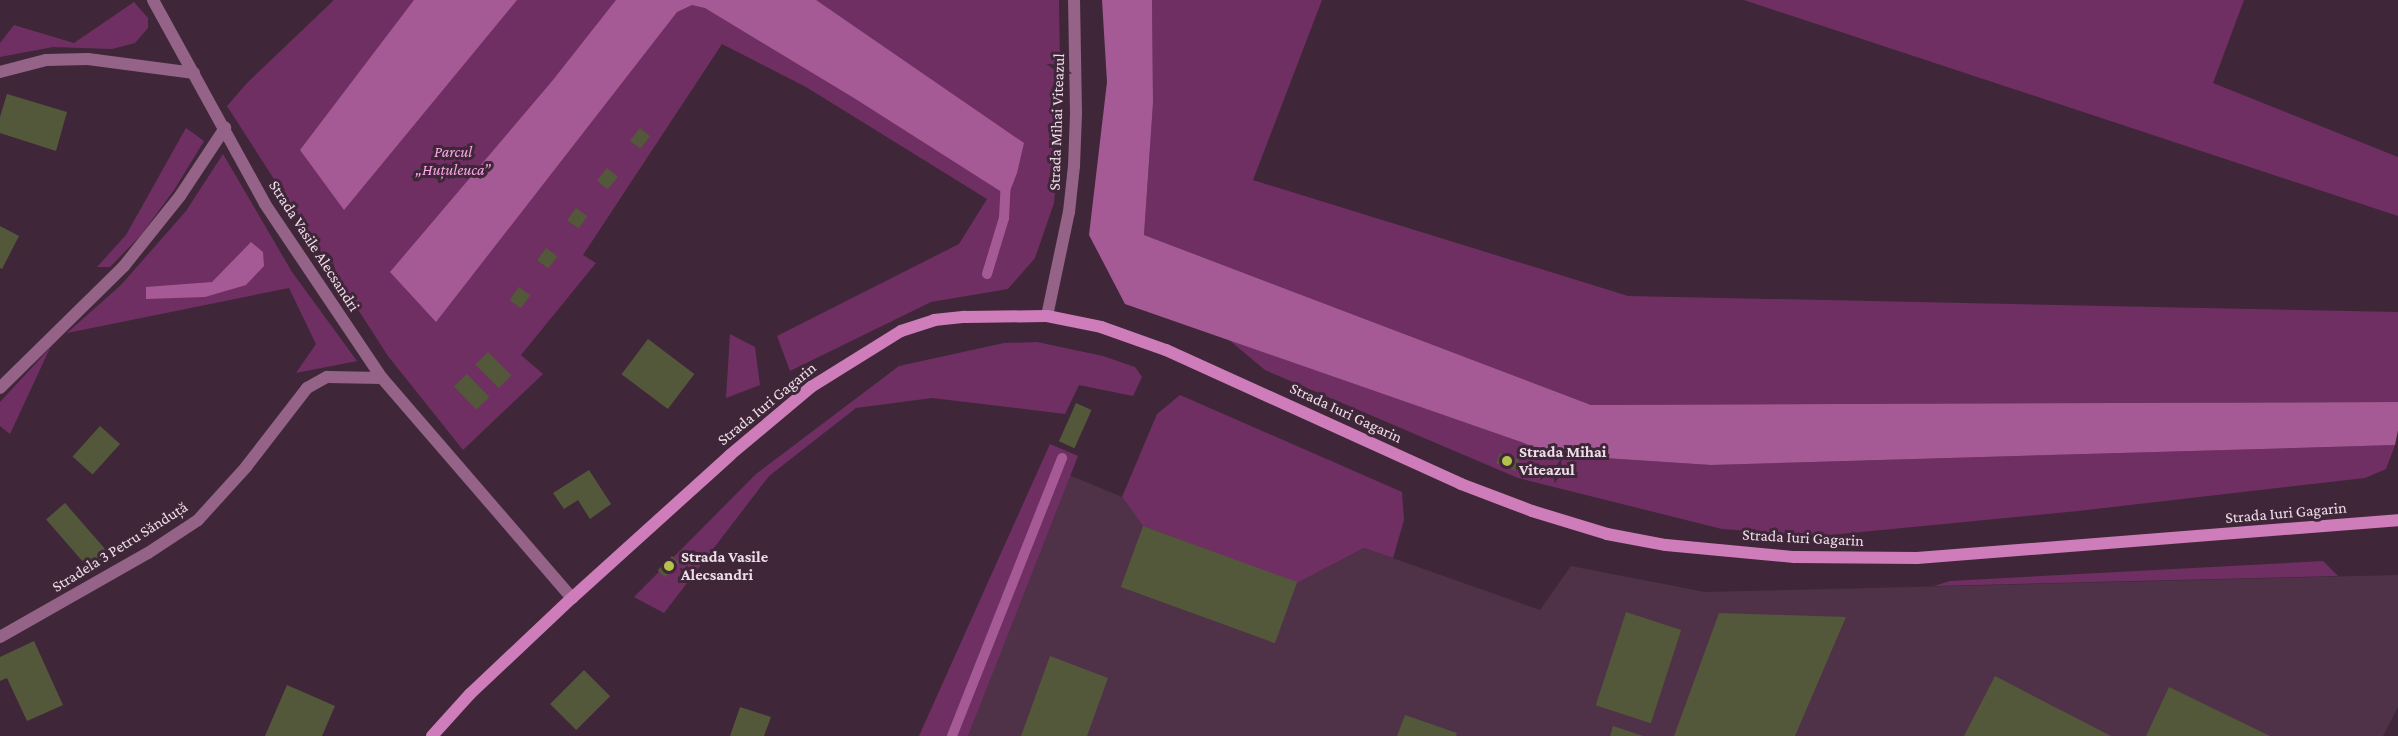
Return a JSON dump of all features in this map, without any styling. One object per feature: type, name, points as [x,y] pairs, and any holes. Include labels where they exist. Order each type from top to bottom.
[{"type":"main road","name":"Strada Iuri Gagarin","points":[[432,736],[470,694],[730,454],[811,387],[866,351],[902,331],[934,320],[965,317],[1047,316],[1101,327],[1166,350],[1461,484],[1532,511],[1606,534],[1666,545],[1794,557],[1917,558],[2398,520]]},
{"type":"street","name":"Strada Vasile Alecsandri","points":[[153,0],[265,204],[382,378],[572,598]]},
{"type":"street","name":"Strada Mihai Viteazul","points":[[1047,316],[1069,212],[1074,166],[1076,113],[1074,0]]},
{"type":"street","points":[[0,72],[46,60],[88,59],[194,73]]},
{"type":"street","points":[[0,387],[124,266],[180,196],[225,128]]},
{"type":"street","name":"Stradela 3 Petru Sănduță","points":[[0,637],[148,553],[198,520],[246,466],[307,388],[327,377],[382,378]]},
{"type":"shaded area","points":[[414,0],[517,0],[344,210],[300,150]]},
{"type":"shaded area","points":[[616,0],[816,0],[1024,143],[1017,173],[1008,196],[854,98],[705,8],[692,5],[677,12],[436,322],[390,272],[553,80]]},
{"type":"shaded area","points":[[1102,0],[1152,0],[1153,103],[1144,235],[1591,405],[2398,402],[2398,430],[2395,445],[1711,465],[1558,455],[1125,304],[1089,235],[1107,82]]},
{"type":"shaded area","points":[[251,242],[263,252],[264,266],[246,285],[205,297],[146,299],[146,287],[212,282]]},
{"type":"shaded area","points":[[1069,475],[1122,497],[1143,526],[1297,583],[1364,548],[1540,610],[1571,566],[1705,592],[2398,575],[2398,707],[2383,736],[968,736]]},
{"type":"green space","name":"Parcul „Huțuleuca”","points":[[334,0],[1059,0],[1061,126],[1054,203],[1035,258],[1008,289],[931,302],[790,371],[777,336],[959,244],[987,199],[806,87],[722,44],[583,255],[596,263],[521,355],[543,374],[463,450],[388,356],[227,106],[247,83]]},
{"type":"green space","points":[[1152,0],[1322,0],[1253,180],[1628,296],[2398,312],[2398,402],[1591,405],[1144,235],[1153,103]]},
{"type":"green space","points":[[1744,0],[2244,0],[2213,83],[2398,157],[2398,216]]},
{"type":"green space","points":[[134,2],[148,18],[148,28],[135,43],[112,49],[53,47],[0,57],[0,43],[14,25],[74,43]]},
{"type":"green space","points":[[186,128],[204,141],[174,190],[141,235],[110,267],[97,267],[126,235]]},
{"type":"green space","points":[[223,154],[292,272],[357,361],[296,373],[316,344],[289,288],[67,333],[121,285],[186,211]]},
{"type":"green space","points":[[730,334],[755,347],[760,385],[726,398]]},
{"type":"green space","points":[[1229,340],[1558,455],[1711,465],[2395,445],[2386,469],[2365,478],[2078,511],[1820,536],[1722,529],[1518,478],[1265,370]]},
{"type":"green space","points":[[1037,342],[1103,356],[1135,367],[1142,377],[1133,396],[1079,385],[1065,414],[932,398],[856,408],[769,476],[664,613],[634,597],[756,474],[899,366],[1004,343]]},
{"type":"green space","points":[[50,348],[10,434],[0,426],[0,402]]},
{"type":"green space","points":[[1180,395],[1402,492],[1404,520],[1393,558],[1364,548],[1297,583],[1143,526],[1122,497],[1157,414]]},
{"type":"green space","points":[[1050,444],[1078,456],[968,736],[919,736]]},
{"type":"green space","points":[[2323,561],[2338,576],[1934,586],[1950,581]]},
{"type":"building","points":[[7,94],[67,112],[56,151],[0,133],[0,117]]},
{"type":"building","points":[[640,128],[650,136],[640,149],[630,140]]},
{"type":"building","points":[[607,168],[618,177],[608,189],[597,180]]},
{"type":"building","points":[[576,208],[587,216],[579,228],[567,220]]},
{"type":"building","points":[[0,226],[19,236],[2,269],[0,268]]},
{"type":"building","points":[[546,248],[557,256],[549,268],[537,260]]},
{"type":"building","points":[[519,287],[530,295],[521,308],[510,300]]},
{"type":"building","points":[[648,339],[694,374],[668,409],[622,374]]},
{"type":"building","points":[[488,352],[511,375],[499,388],[475,365]]},
{"type":"building","points":[[467,374],[489,397],[476,410],[454,387]]},
{"type":"building","points":[[1076,403],[1092,410],[1074,448],[1059,441]]},
{"type":"building","points":[[100,426],[120,444],[93,475],[73,456]]},
{"type":"building","points":[[1500,453],[1519,460],[1515,470],[1496,463]]},
{"type":"building","points":[[589,470],[611,504],[590,519],[578,500],[564,509],[553,493]]},
{"type":"building","points":[[65,503],[110,554],[91,571],[46,519]]},
{"type":"building","points":[[1143,526],[1297,582],[1275,643],[1121,587]]},
{"type":"building","points":[[672,556],[679,563],[665,577],[658,570]]},
{"type":"building","points":[[1626,612],[1681,630],[1651,723],[1596,705]]},
{"type":"building","points":[[1719,613],[1846,617],[1795,736],[1674,736]]},
{"type":"building","points":[[34,641],[63,705],[27,721],[7,678],[0,681],[0,657]]},
{"type":"building","points":[[1050,656],[1108,678],[1087,736],[1021,736]]},
{"type":"building","points":[[584,670],[610,696],[576,730],[550,704]]},
{"type":"building","points":[[1995,676],[2111,736],[1964,736]]},
{"type":"building","points":[[287,685],[335,706],[322,736],[265,736]]},
{"type":"building","points":[[2169,687],[2270,736],[2146,736]]},
{"type":"building","points":[[740,707],[771,717],[764,736],[730,736]]},
{"type":"building","points":[[1405,715],[1457,733],[1456,736],[1397,736]]},
{"type":"building","points":[[1613,726],[1643,736],[1610,736]]},
{"type":"waterway","points":[[987,274],[1004,218],[1006,181]]},
{"type":"waterway","points":[[952,736],[1062,458]]},
{"type":"place","name":"Strada Mihai Viteazul","points":[[1507,461]]},
{"type":"place","name":"Strada Vasile Alecsandri","points":[[669,566]]}]
